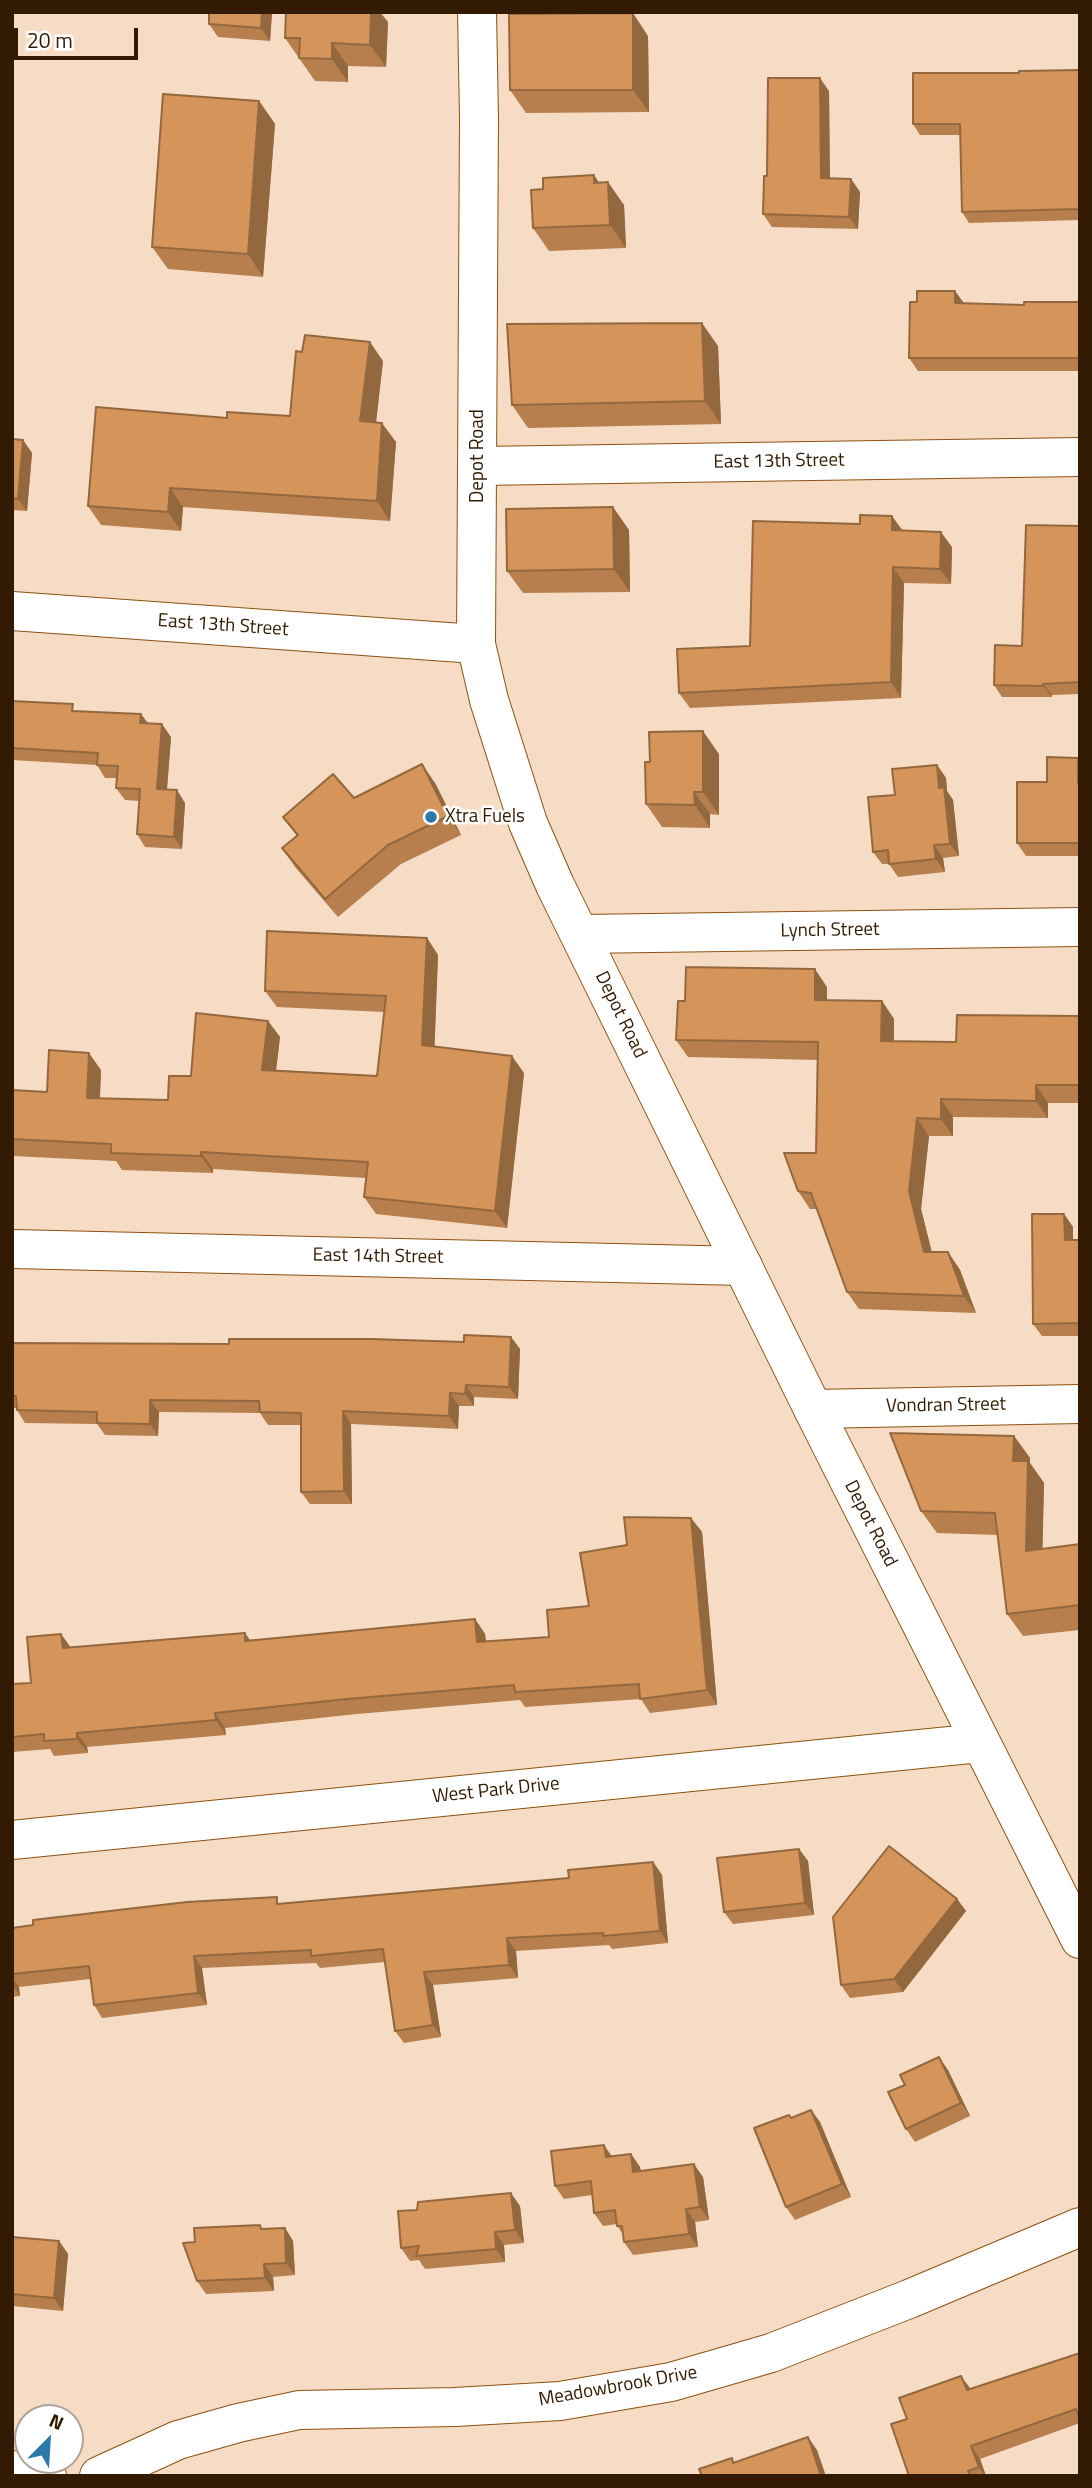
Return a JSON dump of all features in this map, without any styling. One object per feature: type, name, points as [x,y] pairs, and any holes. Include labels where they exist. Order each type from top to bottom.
[{"type":"street","name":"Depot Road","points":[[477,12],[479,118],[476,644],[489,700],[528,823],[813,1409],[980,1743],[1068,1891],[1080,1939]]},
{"type":"street","name":"East 13th Street","points":[[478,466],[1080,457]]},
{"type":"street","name":"East 13th Street","points":[[12,611],[476,644]]},
{"type":"street","name":"Lynch Street","points":[[581,934],[1080,927]]},
{"type":"street","name":"East 14th Street","points":[[12,1249],[743,1266]]},
{"type":"street","name":"Vondran Street","points":[[813,1409],[1080,1404]]},
{"type":"street","name":"West Park Drive","points":[[12,1840],[980,1743]]},
{"type":"street","name":"Meadowbrook Drive","points":[[99,2476],[178,2440],[299,2410],[455,2407],[560,2401],[671,2382],[771,2353],[909,2299],[1080,2227]]},
{"type":"street","points":[[12,2470],[47,2476]]},
{"type":"building","points":[[209,12],[262,12],[261,28],[209,24]]},
{"type":"building","points":[[286,12],[371,12],[370,45],[332,43],[332,59],[299,58],[300,38],[285,38]]},
{"type":"building","points":[[633,13],[633,90],[510,90],[509,14]]},
{"type":"building","points":[[1080,70],[1080,209],[962,212],[960,124],[913,124],[913,73]]},
{"type":"building","points":[[768,78],[820,78],[821,178],[851,179],[849,217],[763,214],[764,176],[767,176]]},
{"type":"building","points":[[163,94],[259,101],[248,254],[152,247]]},
{"type":"building","points":[[594,175],[594,183],[608,182],[610,225],[533,228],[531,190],[543,189],[543,178]]},
{"type":"building","points":[[917,291],[955,291],[955,303],[1024,305],[1024,302],[1080,302],[1080,358],[909,358],[910,302],[917,302]]},
{"type":"building","points":[[702,323],[705,401],[512,405],[507,324]]},
{"type":"building","points":[[305,335],[370,342],[360,421],[382,423],[377,501],[170,488],[168,512],[88,506],[96,407],[227,418],[227,412],[290,416],[296,351],[302,352]]},
{"type":"building","points":[[12,439],[23,440],[18,499],[12,498]]},
{"type":"building","points":[[613,507],[614,569],[507,571],[506,509]]},
{"type":"building","points":[[860,515],[892,516],[892,530],[941,532],[940,569],[893,567],[891,682],[679,693],[677,649],[750,646],[753,521],[860,524]]},
{"type":"building","points":[[1026,525],[1080,526],[1080,682],[1043,686],[994,685],[995,645],[1022,646]]},
{"type":"building","points":[[12,701],[73,704],[72,711],[141,714],[140,723],[162,724],[157,789],[177,790],[174,837],[137,834],[140,789],[116,788],[118,766],[97,765],[98,753],[12,748]]},
{"type":"building","points":[[703,731],[703,792],[694,792],[695,805],[646,804],[645,762],[650,762],[649,732]]},
{"type":"building","points":[[1047,757],[1078,758],[1080,843],[1017,843],[1017,782],[1047,782]]},
{"type":"building","points":[[422,764],[448,816],[388,845],[325,899],[282,848],[298,835],[283,817],[333,774],[354,798]]},
{"type":"building","points":[[937,765],[939,788],[944,787],[950,844],[934,845],[936,859],[889,864],[888,850],[873,852],[868,797],[895,795],[892,769]]},
{"type":"building","points":[[267,931],[427,938],[422,1045],[512,1056],[495,1211],[364,1197],[368,1162],[201,1152],[201,1156],[111,1153],[111,1144],[12,1139],[12,1090],[47,1092],[49,1050],[89,1053],[87,1098],[168,1100],[169,1076],[191,1076],[196,1013],[268,1021],[262,1070],[377,1076],[386,996],[265,991]]},
{"type":"building","points":[[686,967],[815,969],[815,1000],[882,1001],[881,1041],[956,1042],[957,1015],[1080,1016],[1080,1085],[1036,1085],[1036,1101],[941,1099],[941,1119],[917,1118],[909,1191],[924,1252],[948,1252],[964,1296],[847,1292],[811,1193],[798,1191],[784,1153],[816,1153],[818,1042],[676,1040],[678,1001],[685,1001]]},
{"type":"building","points":[[1032,1214],[1064,1214],[1065,1240],[1079,1240],[1080,1323],[1033,1324]]},
{"type":"building","points":[[464,1335],[511,1337],[509,1387],[466,1385],[465,1394],[450,1393],[449,1416],[343,1411],[344,1491],[301,1492],[301,1413],[260,1412],[259,1401],[150,1400],[150,1424],[97,1423],[97,1412],[17,1410],[16,1396],[12,1396],[12,1343],[229,1344],[229,1339],[464,1342]]},
{"type":"building","points":[[890,1433],[1014,1436],[1013,1461],[1028,1461],[1026,1551],[1080,1544],[1080,1605],[1007,1614],[995,1513],[921,1511]]},
{"type":"building","points":[[624,1517],[691,1518],[707,1690],[640,1699],[639,1684],[515,1692],[514,1685],[215,1713],[216,1720],[77,1733],[77,1739],[44,1741],[44,1734],[12,1737],[12,1684],[31,1683],[27,1637],[61,1634],[63,1648],[245,1633],[245,1641],[475,1619],[477,1642],[549,1637],[547,1610],[589,1606],[580,1553],[627,1545]]},
{"type":"building","points":[[889,1846],[957,1899],[894,1979],[841,1985],[833,1917]]},
{"type":"building","points":[[799,1849],[805,1903],[724,1912],[717,1858]]},
{"type":"building","points":[[653,1862],[660,1931],[603,1936],[603,1933],[507,1938],[509,1965],[424,1972],[433,2025],[395,2031],[383,1949],[311,1956],[311,1950],[194,1956],[198,1993],[94,2005],[89,1966],[12,1974],[12,1928],[33,1925],[33,1920],[187,1902],[277,1897],[277,1904],[569,1878],[568,1870]]},
{"type":"building","points":[[939,2057],[961,2103],[906,2129],[888,2092],[905,2085],[900,2075]]},
{"type":"building","points":[[811,2110],[842,2184],[786,2207],[754,2128]]},
{"type":"building","points":[[604,2145],[606,2157],[631,2154],[633,2172],[694,2164],[700,2207],[686,2209],[689,2234],[624,2242],[622,2226],[617,2226],[615,2210],[594,2213],[591,2181],[555,2186],[551,2151]]},
{"type":"building","points":[[511,2193],[515,2230],[495,2232],[496,2249],[416,2256],[419,2246],[401,2248],[398,2211],[417,2210],[418,2202]]},
{"type":"building","points":[[260,2225],[261,2229],[285,2228],[286,2263],[264,2264],[265,2278],[197,2281],[183,2243],[195,2242],[194,2228]]},
{"type":"building","points":[[12,2237],[59,2241],[54,2298],[12,2294]]},
{"type":"building","points":[[1080,2353],[1080,2420],[1076,2409],[971,2446],[979,2467],[968,2471],[969,2476],[909,2476],[891,2424],[907,2419],[899,2398],[961,2376],[967,2390]]},
{"type":"building","points":[[808,2437],[821,2476],[702,2476],[699,2469],[732,2458],[733,2463]]},
{"type":"place","name":"Xtra Fuels","points":[[431,817]]}]
